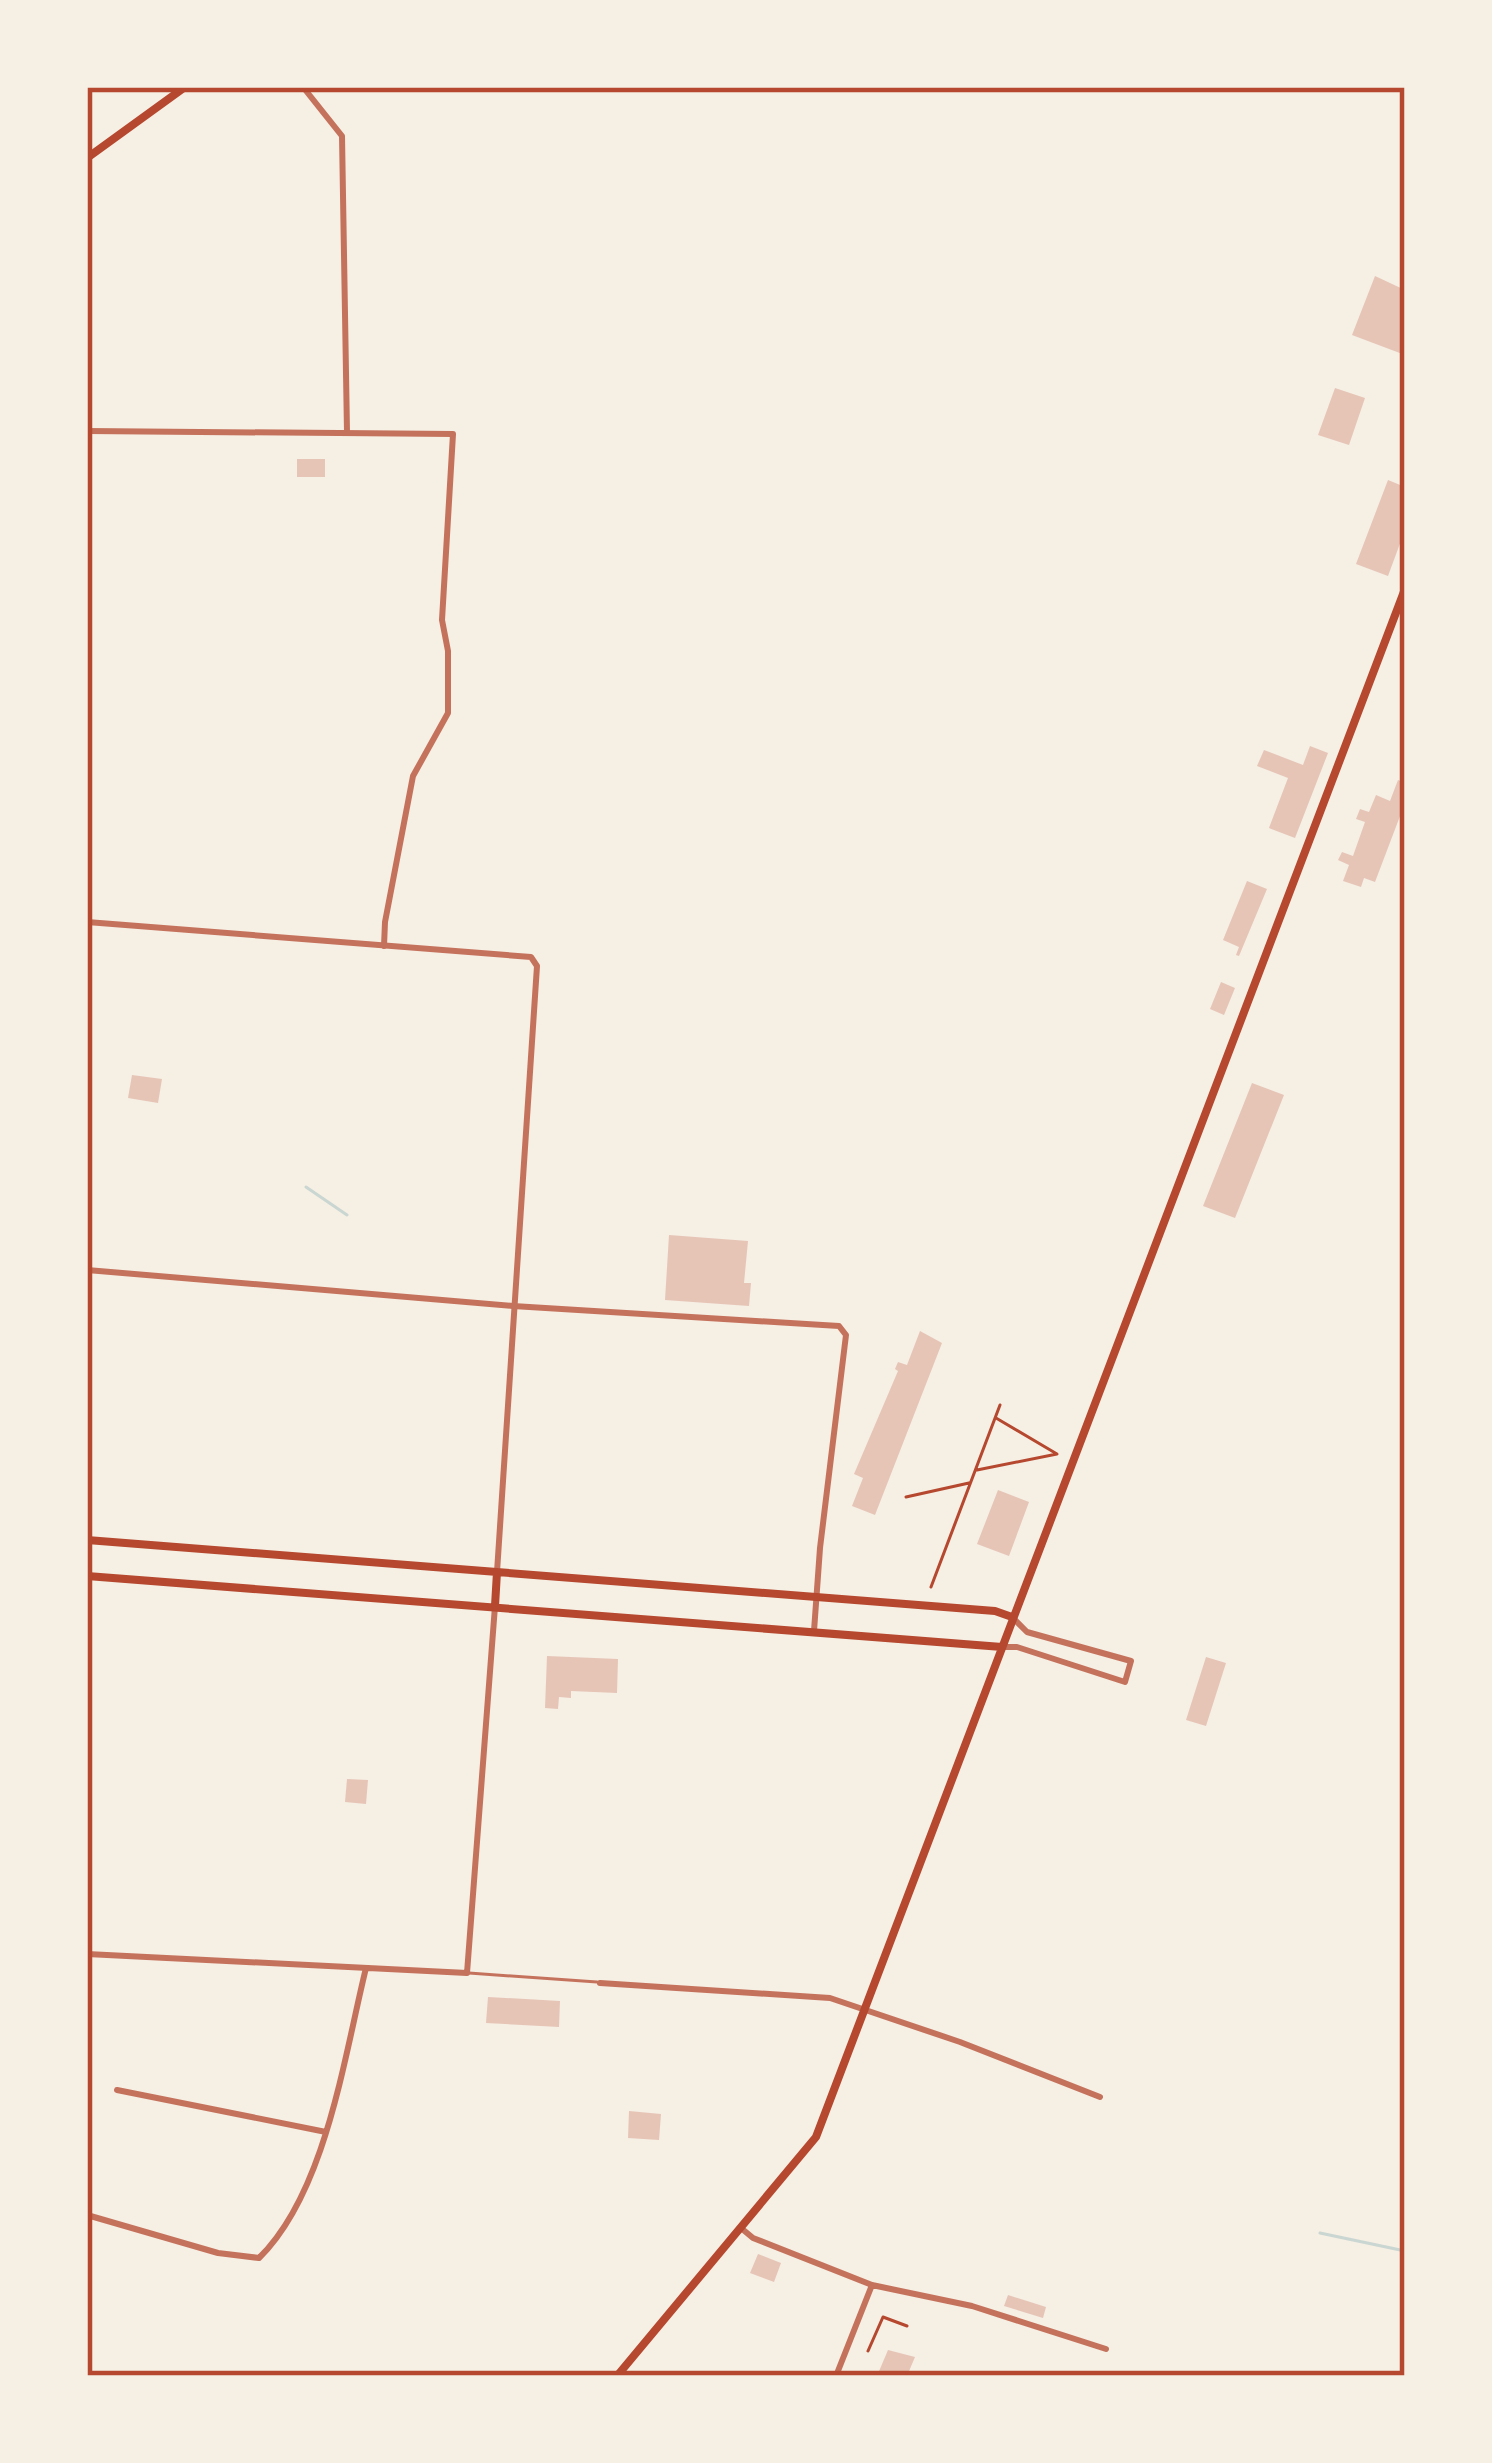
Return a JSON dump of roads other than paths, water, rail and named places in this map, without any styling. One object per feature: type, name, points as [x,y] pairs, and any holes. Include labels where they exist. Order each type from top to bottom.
[{"type":"main road","points":[[88,153],[185,87]]},
{"type":"main road","points":[[617,2376],[815,2137],[1405,589]]},
{"type":"main road","points":[[87,1540],[995,1611],[1012,1617]]},
{"type":"main road","points":[[495,1606],[497,1572]]},
{"type":"main road","points":[[87,1576],[1002,1647]]},
{"type":"street","points":[[303,87],[342,136],[346,432]]},
{"type":"street","points":[[87,431],[453,434],[442,620],[448,651],[448,713],[413,776],[385,922],[385,946]]},
{"type":"street","points":[[87,922],[531,957],[537,966],[497,1572]]},
{"type":"street","points":[[87,1270],[513,1306],[839,1326],[846,1335],[814,1631]]},
{"type":"street","points":[[87,1954],[467,1973],[495,1606]]},
{"type":"street","points":[[1002,1647],[1017,1647],[1125,1682],[1131,1661],[1027,1632],[1012,1617]]},
{"type":"street","points":[[87,2215],[218,2253],[259,2258],[277,2240],[322,2148],[366,1968]]},
{"type":"street","points":[[600,1983],[830,1998],[1100,2097]]},
{"type":"street","points":[[117,2090],[326,2132]]},
{"type":"street","points":[[741,2228],[753,2238],[872,2285],[972,2306],[1106,2349]]},
{"type":"street","points":[[836,2376],[872,2285]]},
{"type":"lane","points":[[467,1973],[600,1983]]},
{"type":"waterway","points":[[306,1187],[347,1215]]},
{"type":"waterway","points":[[1320,2233],[1405,2251]]}]
